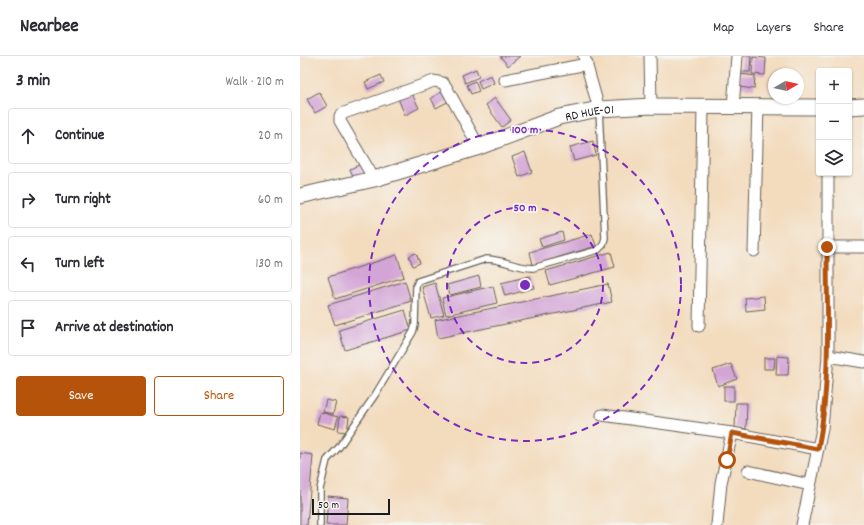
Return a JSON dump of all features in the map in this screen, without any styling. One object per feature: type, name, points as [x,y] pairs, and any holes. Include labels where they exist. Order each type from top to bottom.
[{"type":"street","points":[[650,56],[651,106]]},
{"type":"street","points":[[733,107],[737,56]]},
{"type":"street","points":[[505,80],[585,60],[599,109]]},
{"type":"street","points":[[374,178],[340,121],[340,116],[344,113],[434,81],[442,83],[446,87],[479,147]]},
{"type":"street","name":"RD HUE-01","points":[[300,196],[374,178],[479,147],[559,117],[599,109],[651,106],[816,107]]},
{"type":"street","points":[[754,251],[758,106]]},
{"type":"street","points":[[852,107],[864,106]]},
{"type":"street","points":[[699,326],[703,107]]},
{"type":"street","points":[[802,525],[822,429],[828,356],[828,176]]},
{"type":"street","points":[[827,247],[864,247]]},
{"type":"street","points":[[828,356],[864,362]]},
{"type":"street","points":[[602,415],[732,433],[818,449]]},
{"type":"street","points":[[717,525],[721,483],[732,433]]},
{"type":"street","points":[[748,471],[810,485]]},
{"type":"lane","points":[[320,525],[320,489],[327,460],[340,447],[375,395],[413,332],[415,325],[416,286],[418,281],[486,260],[494,259],[524,268],[533,268],[598,250],[603,245],[605,238],[599,109]]},
{"type":"building","points":[[500,56],[520,56],[508,66]]},
{"type":"building","points":[[742,56],[751,56],[750,72],[741,72]]},
{"type":"building","points":[[753,57],[766,58],[765,75],[752,74]]},
{"type":"building","points":[[476,69],[479,77],[465,83],[462,75]]},
{"type":"building","points":[[741,74],[755,76],[754,89],[739,87]]},
{"type":"building","points":[[381,75],[384,82],[368,89],[365,82]]},
{"type":"building","points":[[491,75],[494,83],[481,89],[478,81]]},
{"type":"building","points":[[475,81],[479,91],[471,94],[467,85]]},
{"type":"building","points":[[410,90],[419,108],[405,115],[397,96]]},
{"type":"building","points":[[445,90],[451,100],[436,108],[431,98]]},
{"type":"building","points":[[319,92],[327,106],[315,113],[307,99]]},
{"type":"building","points":[[495,98],[511,120],[502,127],[486,105]]},
{"type":"building","points":[[593,141],[596,155],[574,161],[570,147]]},
{"type":"building","points":[[525,152],[532,172],[519,177],[512,157]]},
{"type":"building","points":[[363,163],[368,175],[355,181],[350,169]]},
{"type":"building","points":[[562,232],[564,240],[542,247],[539,239]]},
{"type":"building","points":[[592,234],[596,246],[533,265],[530,252]]},
{"type":"building","points":[[611,252],[615,267],[550,285],[546,271]]},
{"type":"building","points":[[416,253],[420,263],[413,266],[409,256]]},
{"type":"building","points":[[397,255],[404,277],[335,299],[328,277]]},
{"type":"building","points":[[479,276],[481,287],[450,295],[447,285]]},
{"type":"building","points":[[530,276],[534,288],[505,296],[501,283]]},
{"type":"building","points":[[405,281],[411,301],[335,325],[328,305]]},
{"type":"building","points":[[435,283],[444,315],[431,318],[422,287]]},
{"type":"building","points":[[608,284],[612,302],[438,338],[435,320]]},
{"type":"building","points":[[493,286],[497,303],[446,315],[442,298]]},
{"type":"building","points":[[764,296],[765,309],[746,311],[745,298]]},
{"type":"building","points":[[405,310],[411,330],[345,350],[339,330]]},
{"type":"building","points":[[777,356],[789,357],[788,375],[776,375]]},
{"type":"building","points":[[764,358],[775,358],[774,369],[764,369]]},
{"type":"building","points":[[731,364],[737,379],[718,386],[713,370]]},
{"type":"building","points":[[724,386],[734,386],[734,401],[724,401]]},
{"type":"building","points":[[326,400],[336,402],[333,414],[323,412]]},
{"type":"building","points":[[736,403],[747,403],[746,429],[735,428]]},
{"type":"building","points":[[320,412],[338,417],[335,429],[317,424]]},
{"type":"building","points":[[340,416],[349,417],[347,432],[338,431]]},
{"type":"building","points":[[300,453],[313,455],[307,525],[300,525]]},
{"type":"building","points":[[328,496],[348,498],[346,525],[326,525]]},
{"type":"route","points":[[727,460],[732,433],[818,449],[822,429],[828,356],[827,247]]}]
